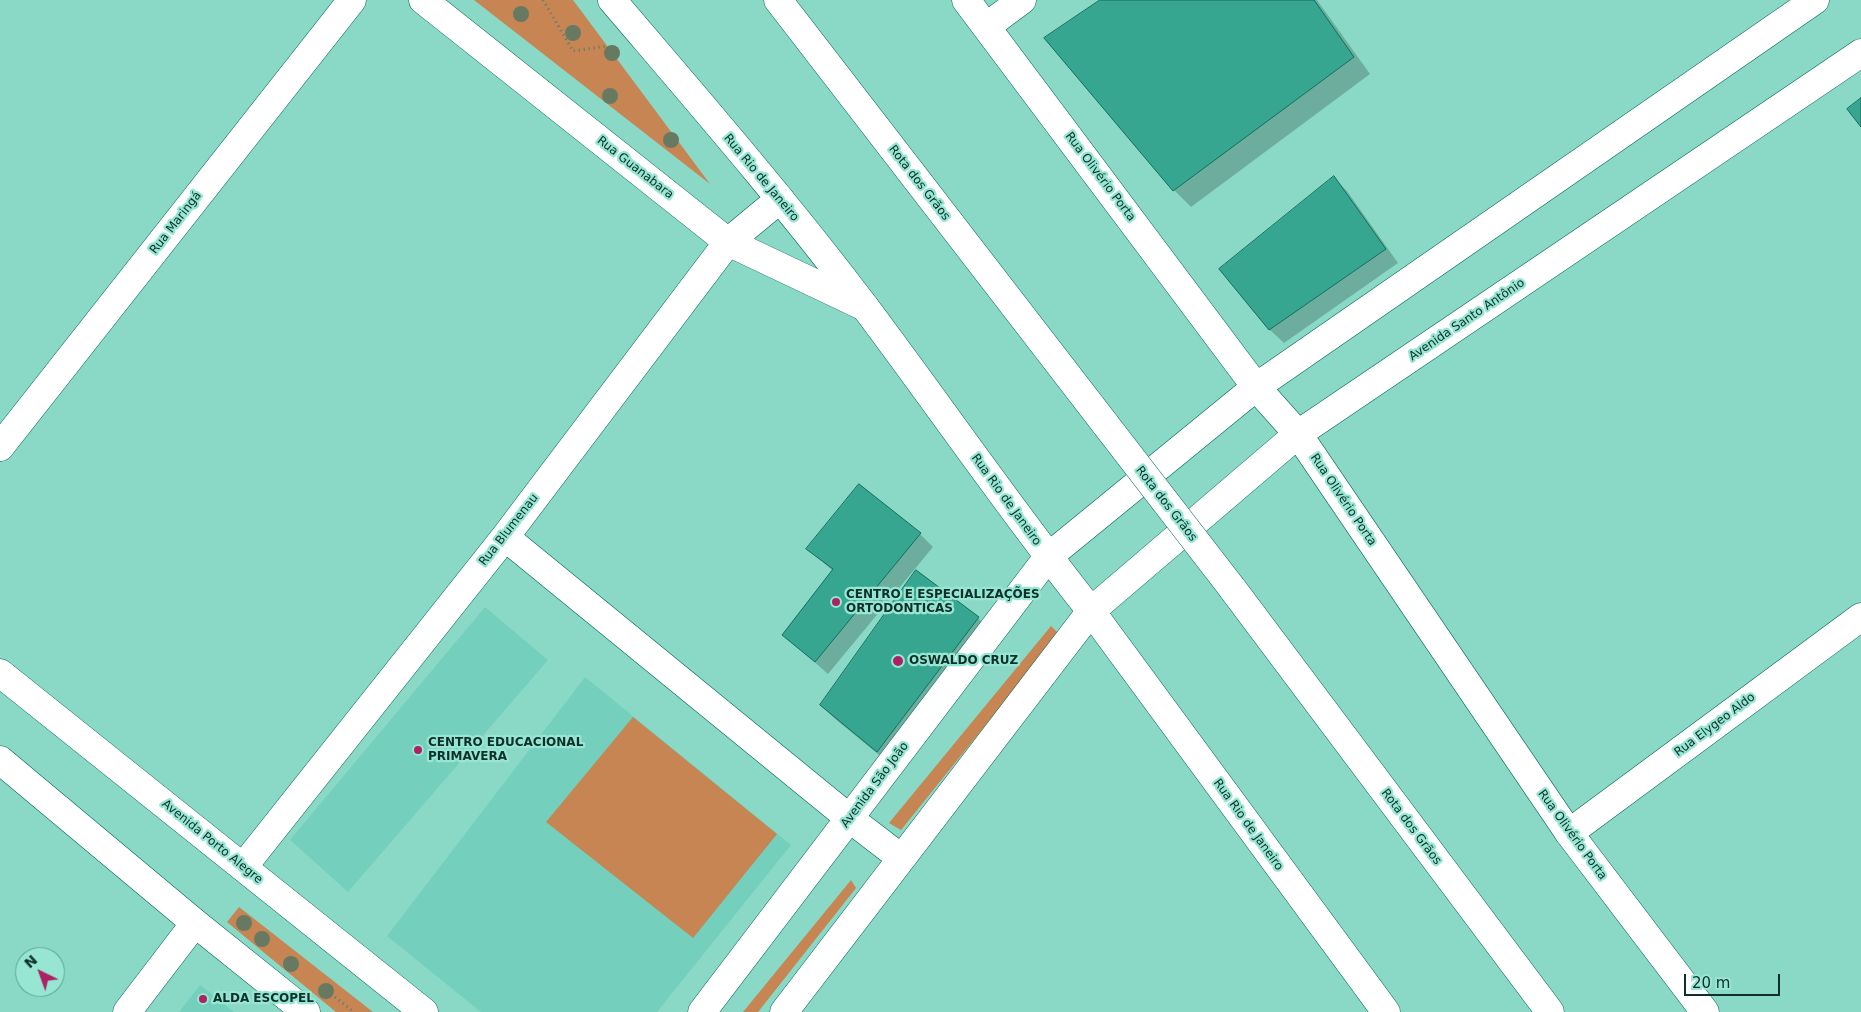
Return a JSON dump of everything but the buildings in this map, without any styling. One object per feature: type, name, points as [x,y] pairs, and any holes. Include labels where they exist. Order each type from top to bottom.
[{"type":"street","name":"Rua Maringá","points":[[0,447],[352,0]]},
{"type":"street","name":"Rua Guanabara","points":[[423,0],[728,242],[865,307]]},
{"type":"street","name":"Rua Rio de Janeiro","points":[[612,0],[780,199],[865,307],[1385,1011]]},
{"type":"street","name":"Rota dos Grãos","points":[[778,0],[1232,588],[1550,1012]]},
{"type":"street","name":"Rua Olivério Porta","points":[[966,0],[1256,387],[1298,434],[1569,833],[1705,1012]]},
{"type":"street","points":[[987,26],[1022,0]]},
{"type":"street","points":[[1048,557],[1256,387],[1815,0]]},
{"type":"street","name":"Avenida Santo Antônio","points":[[1091,611],[1298,434],[1861,54]]},
{"type":"street","name":"Rua Blumenau","points":[[244,866],[505,537],[728,242],[780,199]]},
{"type":"street","points":[[505,537],[849,818],[901,858]]},
{"type":"street","name":"Avenida São João","points":[[702,1012],[1048,557]]},
{"type":"street","points":[[784,1012],[1091,611]]},
{"type":"street","name":"Rua Elygeo Aldo","points":[[1569,833],[1861,617]]},
{"type":"street","name":"Avenida Porto Alegre","points":[[0,673],[244,866],[424,1012]]},
{"type":"street","points":[[0,760],[195,923],[306,1012]]},
{"type":"street","points":[[127,1012],[195,923]]},
{"type":"path","points":[[543,0],[573,51],[608,46]]},
{"type":"shaded area","points":[[474,0],[573,0],[710,184]]},
{"type":"shaded area","name":"CENTRO EDUCACIONAL PRIMAVERA","points":[[485,607],[548,660],[348,892],[290,840]]},
{"type":"shaded area","points":[[1051,626],[1059,634],[901,830],[889,823]]},
{"type":"shaded area","points":[[585,677],[791,845],[657,1012],[481,1012],[387,936]]},
{"type":"shaded area","points":[[633,717],[777,834],[693,938],[546,822]]},
{"type":"shaded area","points":[[851,880],[856,888],[758,1012],[743,1012]]},
{"type":"shaded area","points":[[239,907],[373,1012],[336,1012],[227,922]]},
{"type":"shaded area","name":"ALDA ESCOPEL","points":[[200,985],[234,1012],[179,1012]]},
{"type":"place","name":"CENTRO E ESPECIALIZAÇÕES ORTODONTICAS","points":[[836,602]]},
{"type":"place","name":"OSWALDO CRUZ","points":[[898,661]]},
{"type":"place","name":"CENTRO EDUCACIONAL PRIMAVERA","points":[[418,750]]},
{"type":"place","name":"ALDA ESCOPEL","points":[[203,999]]}]
